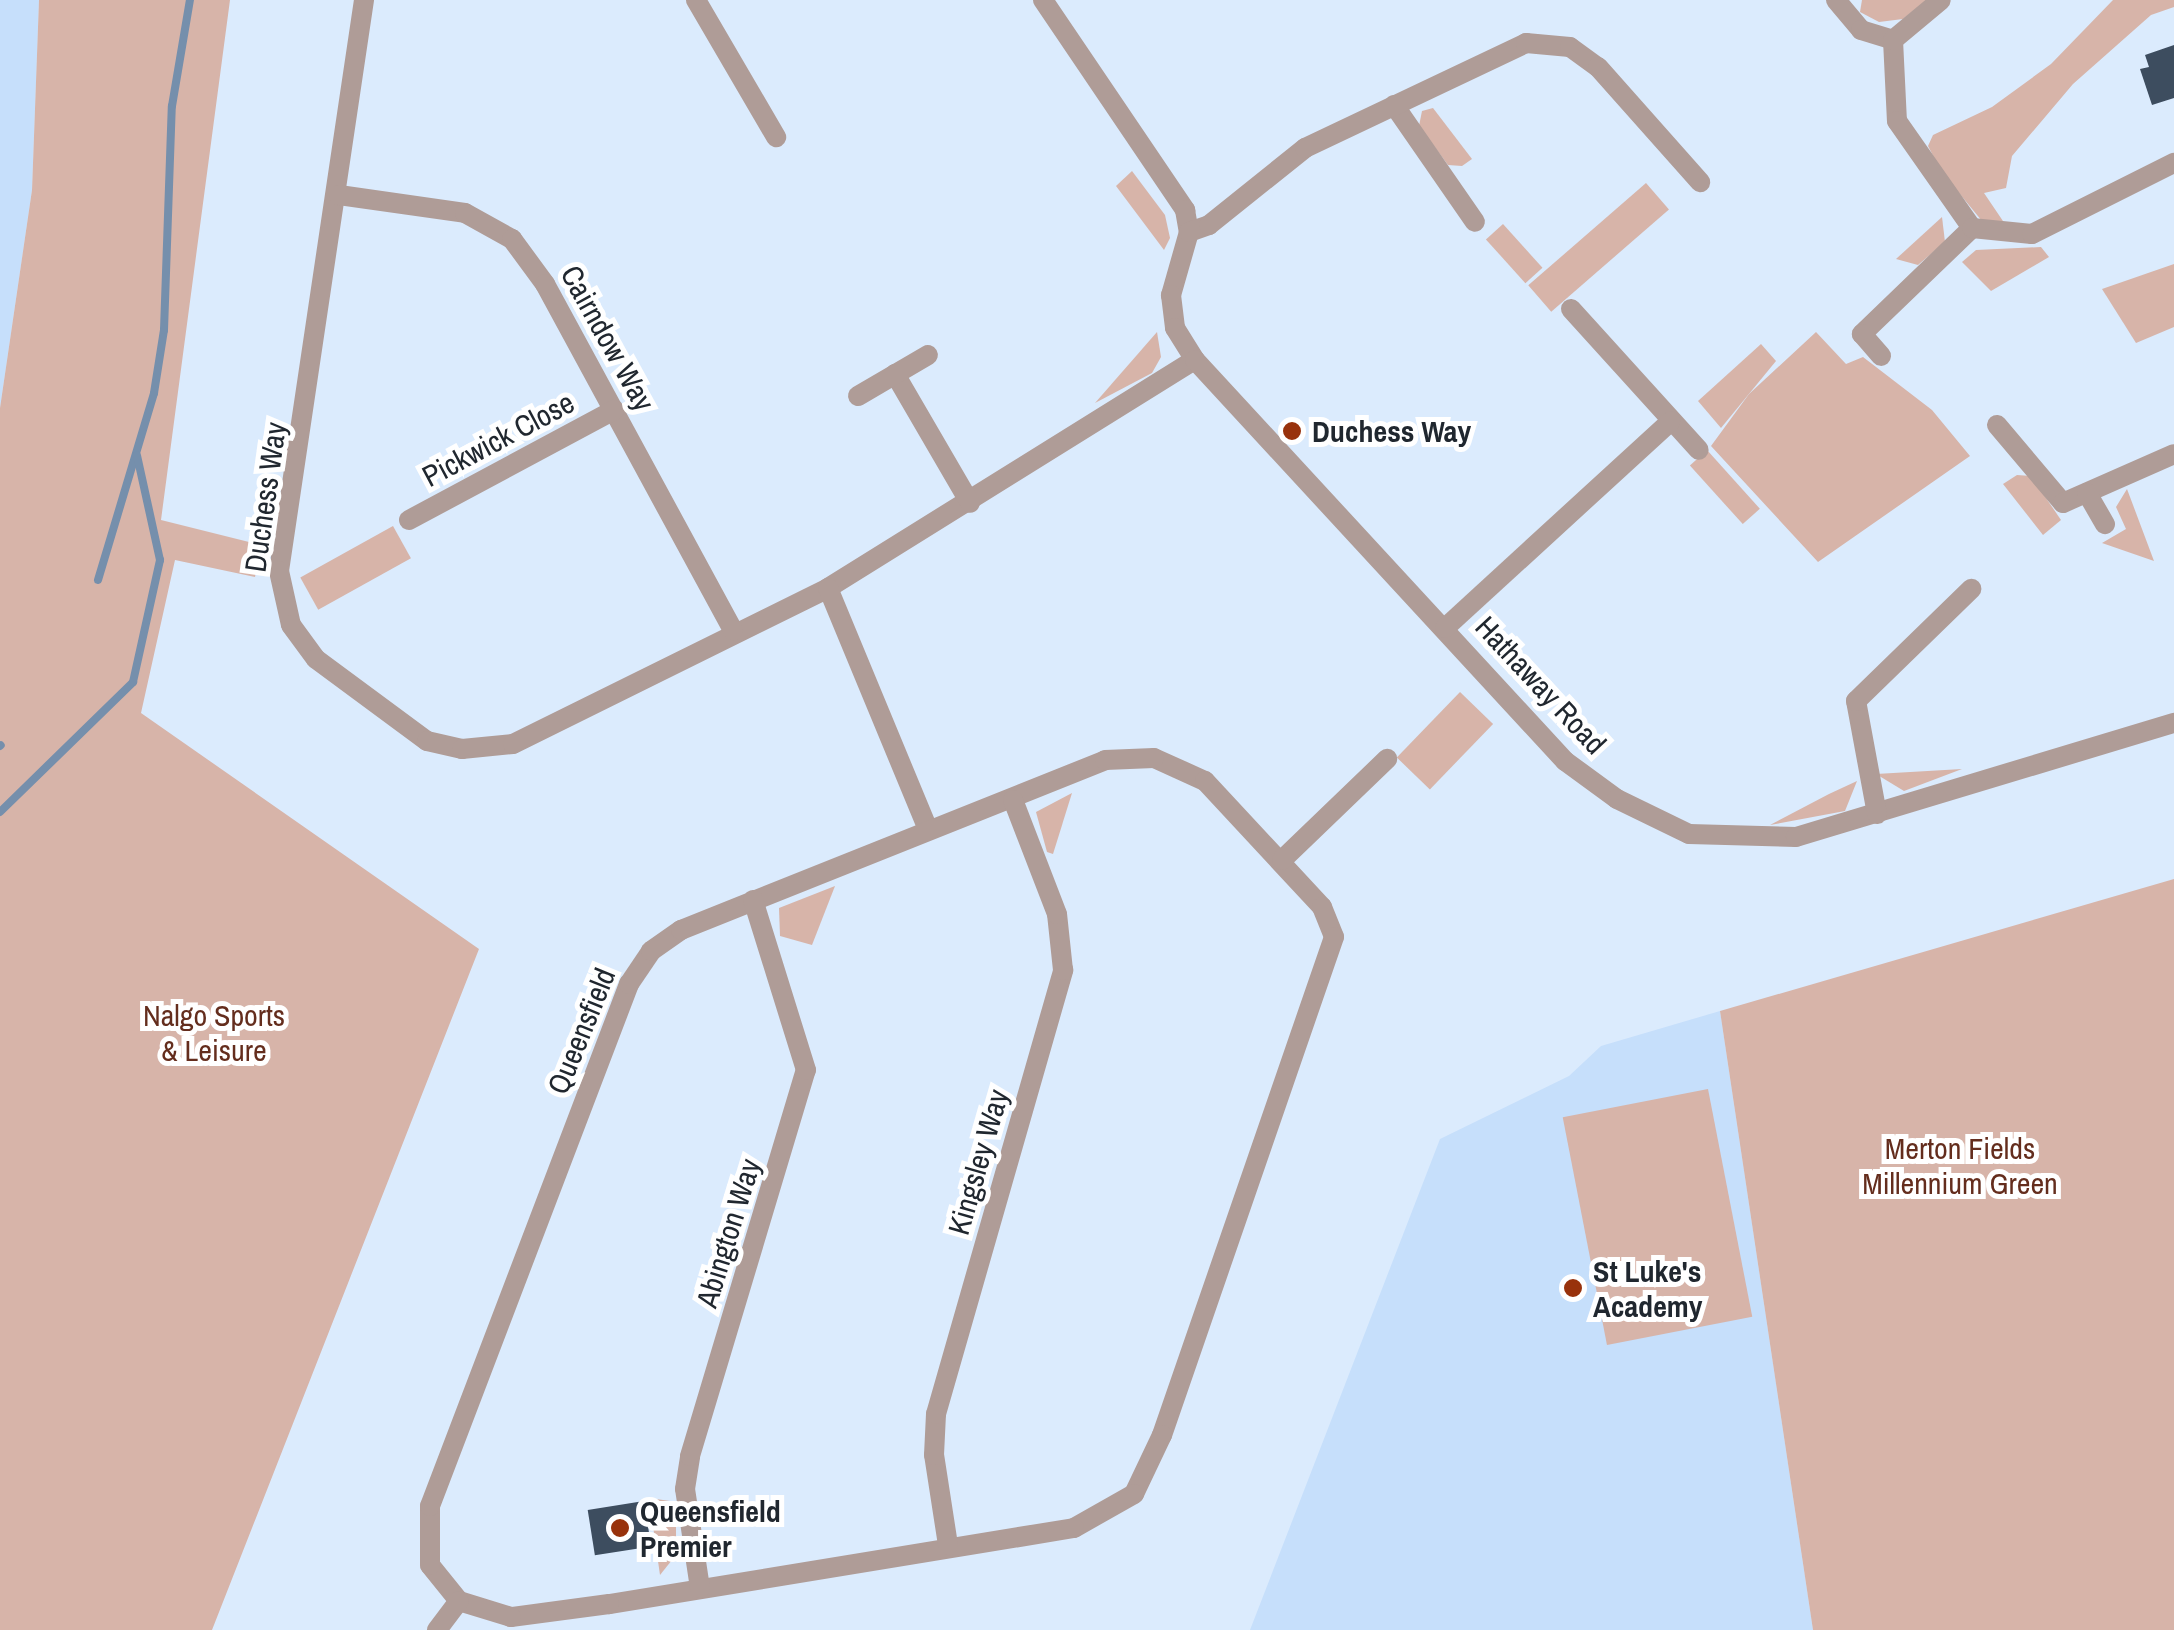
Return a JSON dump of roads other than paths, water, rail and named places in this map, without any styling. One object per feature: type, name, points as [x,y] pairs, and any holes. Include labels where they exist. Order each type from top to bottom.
[{"type":"street","name":"Duchess Way","points":[[364,0],[279,571],[292,625],[316,659],[406,730],[479,750],[514,744],[733,630],[828,588],[1195,360]]},
{"type":"street","points":[[696,0],[776,137]]},
{"type":"street","points":[[1043,0],[1182,203],[1189,232],[1209,225],[1304,148],[1501,50],[1560,44],[1598,67],[1700,182]]},
{"type":"street","points":[[1836,0],[1862,30],[1893,40]]},
{"type":"street","points":[[1893,40],[1941,0]]},
{"type":"street","points":[[1893,40],[1897,121],[1972,228],[2013,237],[2048,229],[2174,162]]},
{"type":"street","points":[[1394,106],[1475,222]]},
{"type":"street","name":"Cairndow Way","points":[[338,195],[446,208],[503,232],[545,284],[733,630]]},
{"type":"street","points":[[1882,356],[1862,334],[1972,228]]},
{"type":"street","name":"Hathaway Road","points":[[1189,232],[1171,295],[1175,328],[1195,360],[1565,761],[1652,820],[1688,834],[1763,839],[1877,814],[2174,723]]},
{"type":"street","points":[[1571,309],[1699,450]]},
{"type":"street","points":[[858,396],[928,355]]},
{"type":"street","points":[[896,374],[970,503]]},
{"type":"street","name":"Pickwick Close","points":[[409,520],[614,410]]},
{"type":"street","name":"Hathaway Road","points":[[1445,628],[1671,421]]},
{"type":"street","points":[[1997,425],[2063,504],[2174,454]]},
{"type":"street","points":[[2087,493],[2106,524]]},
{"type":"street","points":[[828,588],[928,829]]},
{"type":"street","points":[[1877,814],[1856,701],[1971,588]]},
{"type":"street","name":"Queensfield","points":[[1154,758],[1205,781],[1322,906],[1332,953],[1145,1476],[1120,1508],[1093,1524],[700,1588],[544,1622],[490,1615],[459,1601],[430,1565],[424,1545],[430,1506],[629,984],[664,940],[928,829],[1013,800],[1105,760],[1154,758]]},
{"type":"street","points":[[1282,860],[1387,760]]},
{"type":"street","name":"Kingsley Way","points":[[948,1545],[934,1455],[936,1414],[1063,970],[1057,914],[1013,800]]},
{"type":"street","name":"Abington Way","points":[[700,1588],[685,1489],[690,1456],[806,1070],[753,900]]},
{"type":"street","points":[[438,1630],[459,1601]]},
{"type":"waterway","points":[[98,580],[154,393],[164,330],[172,106],[190,0]]},
{"type":"waterway","points":[[0,812],[133,682],[160,560],[137,455]]},
{"type":"place","name":"Duchess Way","points":[[1292,431]]},
{"type":"place","name":"St Luke's Academy","points":[[1573,1288]]},
{"type":"place","name":"Queensfield Premier","points":[[620,1528]]},
{"type":"park label","name":"Nalgo Sports & Leisure","points":[[214,1032]]},
{"type":"park label","name":"Merton Fields Millennium Green","points":[[1960,1165]]}]
